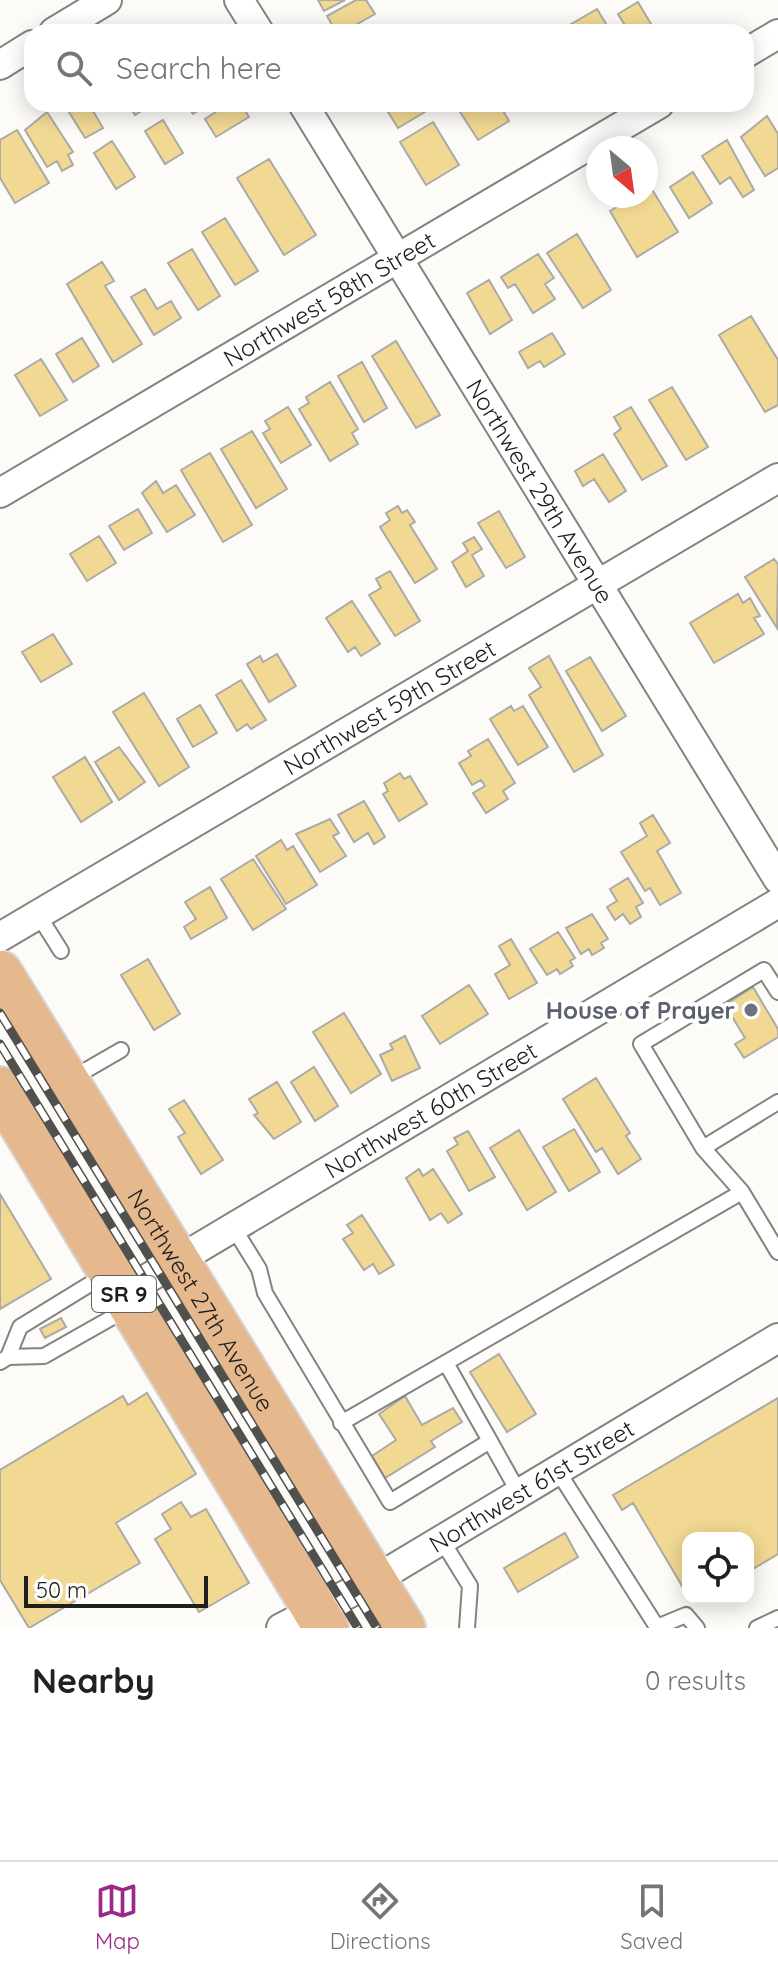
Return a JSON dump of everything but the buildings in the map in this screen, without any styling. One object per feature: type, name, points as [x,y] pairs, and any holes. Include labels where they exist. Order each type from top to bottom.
[{"type":"main road","name":"Northwest 27th Avenue","points":[[0,973],[174,1261],[403,1628]]},
{"type":"main road","name":"SR 9","points":[[0,1089],[122,1291],[307,1621]]},
{"type":"street","points":[[67,24],[107,0]]},
{"type":"street","points":[[239,0],[254,24]]},
{"type":"street","points":[[754,48],[778,34]]},
{"type":"street","points":[[0,65],[24,50]]},
{"type":"street","name":"Northwest 29th Avenue","points":[[308,112],[778,879]]},
{"type":"street","name":"Northwest 58th Street","points":[[0,493],[645,112]]},
{"type":"street","name":"Northwest 59th Street","points":[[0,937],[778,478]]},
{"type":"street","name":"Northwest 60th Street","points":[[122,1291],[778,903]]},
{"type":"street","name":"Northwest 61st Street","points":[[307,1621],[778,1338]]},
{"type":"lane","points":[[39,916],[61,951]]},
{"type":"lane","points":[[778,992],[764,970],[641,1044],[703,1148],[742,1192],[778,1252]]},
{"type":"lane","points":[[66,1082],[121,1050]]},
{"type":"lane","points":[[703,1148],[778,1102]]},
{"type":"lane","points":[[341,1423],[742,1192]]},
{"type":"lane","points":[[233,1227],[259,1269],[265,1293],[390,1502],[490,1441]]},
{"type":"lane","points":[[4,1359],[20,1327],[122,1291]]},
{"type":"lane","points":[[4,1359],[44,1356],[122,1291]]},
{"type":"lane","points":[[446,1363],[519,1493]]},
{"type":"lane","points":[[557,1470],[657,1627],[686,1615],[697,1628]]},
{"type":"lane","points":[[441,1539],[470,1586],[467,1628]]},
{"type":"lane","points":[[757,1628],[778,1618]]},
{"type":"railway","points":[[0,1013],[377,1628]]},
{"type":"railway","points":[[0,1044],[358,1628]]},
{"type":"place","name":"House of Prayer","points":[[751,1010]]}]
